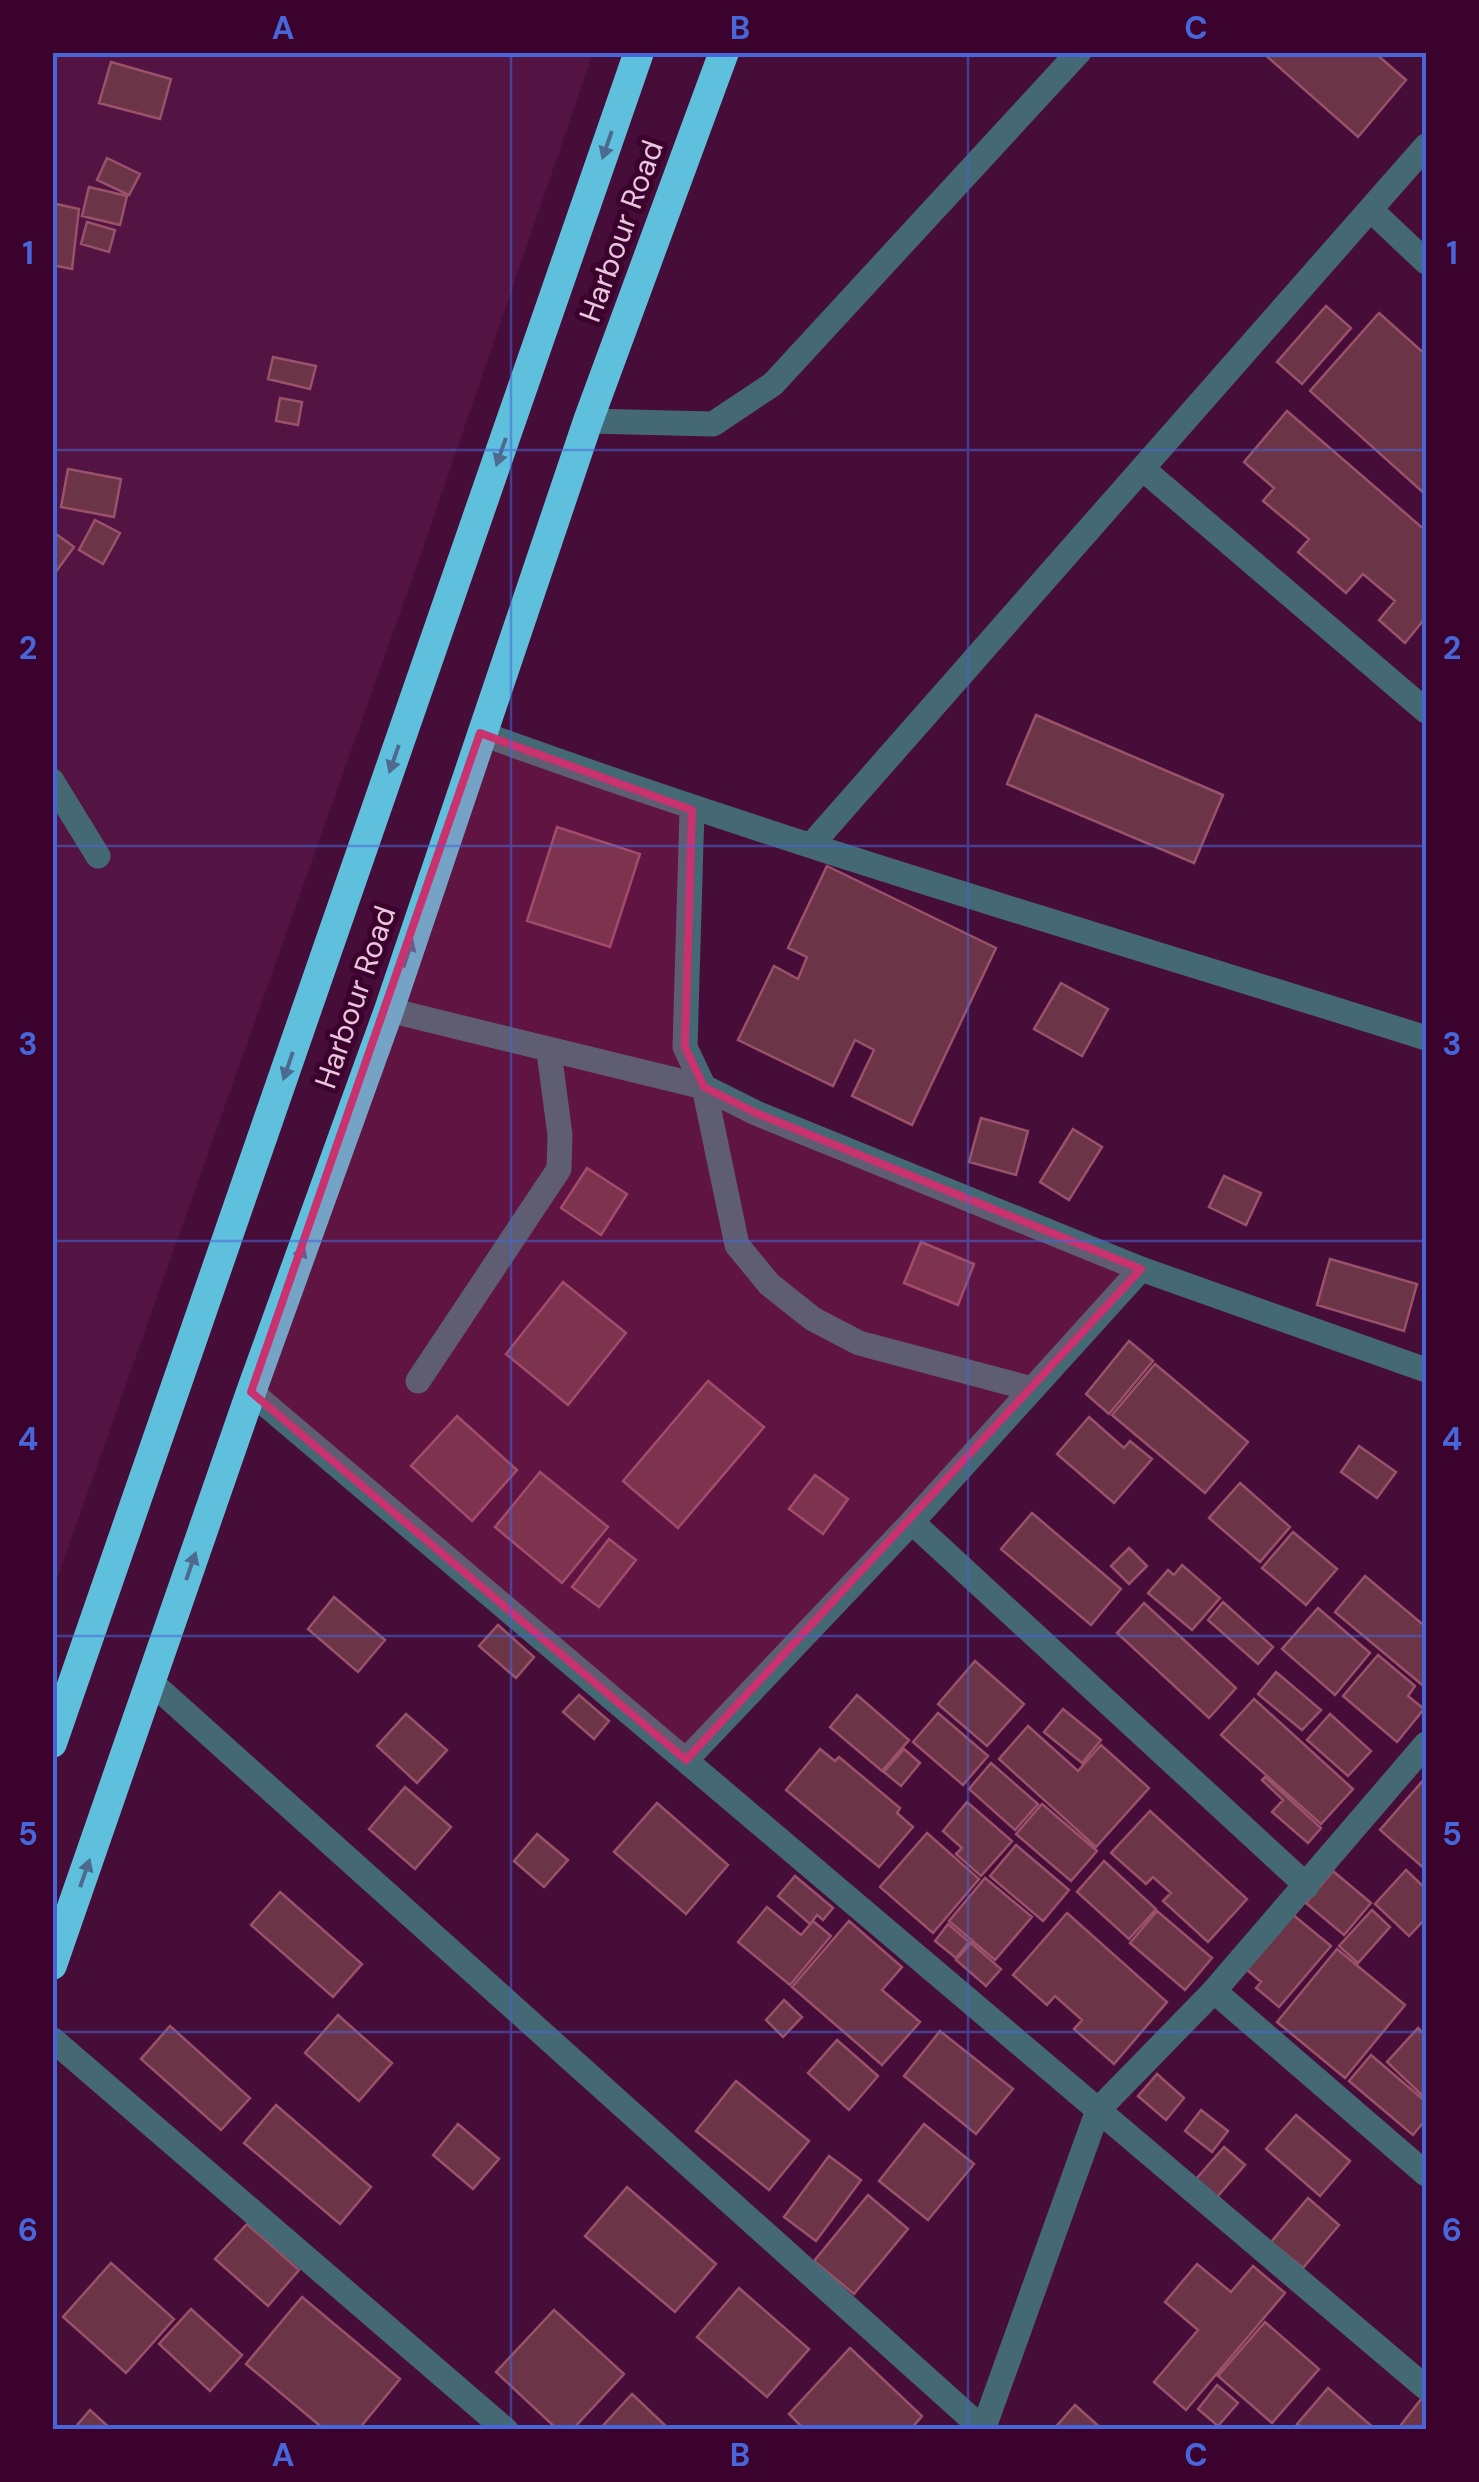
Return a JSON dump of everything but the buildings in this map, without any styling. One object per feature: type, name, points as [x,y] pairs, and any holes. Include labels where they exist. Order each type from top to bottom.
[{"type":"highway","name":"Harbour Road","points":[[52,1742],[640,52]]},
{"type":"highway","name":"Harbour Road","points":[[52,1965],[251,1392],[390,1010],[588,420],[724,52]]},
{"type":"street","points":[[588,420],[712,424],[774,384],[1079,52]]},
{"type":"street","points":[[813,844],[1426,146]]},
{"type":"street","points":[[1371,210],[1426,262]]},
{"type":"street","points":[[1143,468],[1426,711]]},
{"type":"street","points":[[480,733],[692,810],[813,844],[1426,1038]]},
{"type":"street","points":[[52,781],[98,856]]},
{"type":"street","points":[[692,810],[685,1047],[704,1087],[737,1245],[769,1284],[813,1319],[858,1343],[1032,1389]]},
{"type":"street","points":[[390,1010],[548,1052],[704,1087],[756,1113],[1141,1269],[1426,1370]]},
{"type":"street","points":[[418,1382],[559,1170],[560,1136],[548,1052]]},
{"type":"street","points":[[686,1760],[912,1522],[1141,1269]]},
{"type":"street","points":[[251,1392],[1426,2388]]},
{"type":"street","points":[[912,1522],[1307,1886]]},
{"type":"street","points":[[151,1682],[983,2429],[1098,2110],[1214,1991],[1426,1744]]},
{"type":"street","points":[[1214,1991],[1426,2174]]},
{"type":"street","points":[[52,2039],[506,2430]]},
{"type":"highlighted area","points":[[480,733],[692,810],[685,1047],[704,1087],[756,1113],[1141,1269],[686,1760],[251,1392]]},
{"type":"shaded area","points":[[53,53],[593,53],[422,551],[53,1590]]}]
